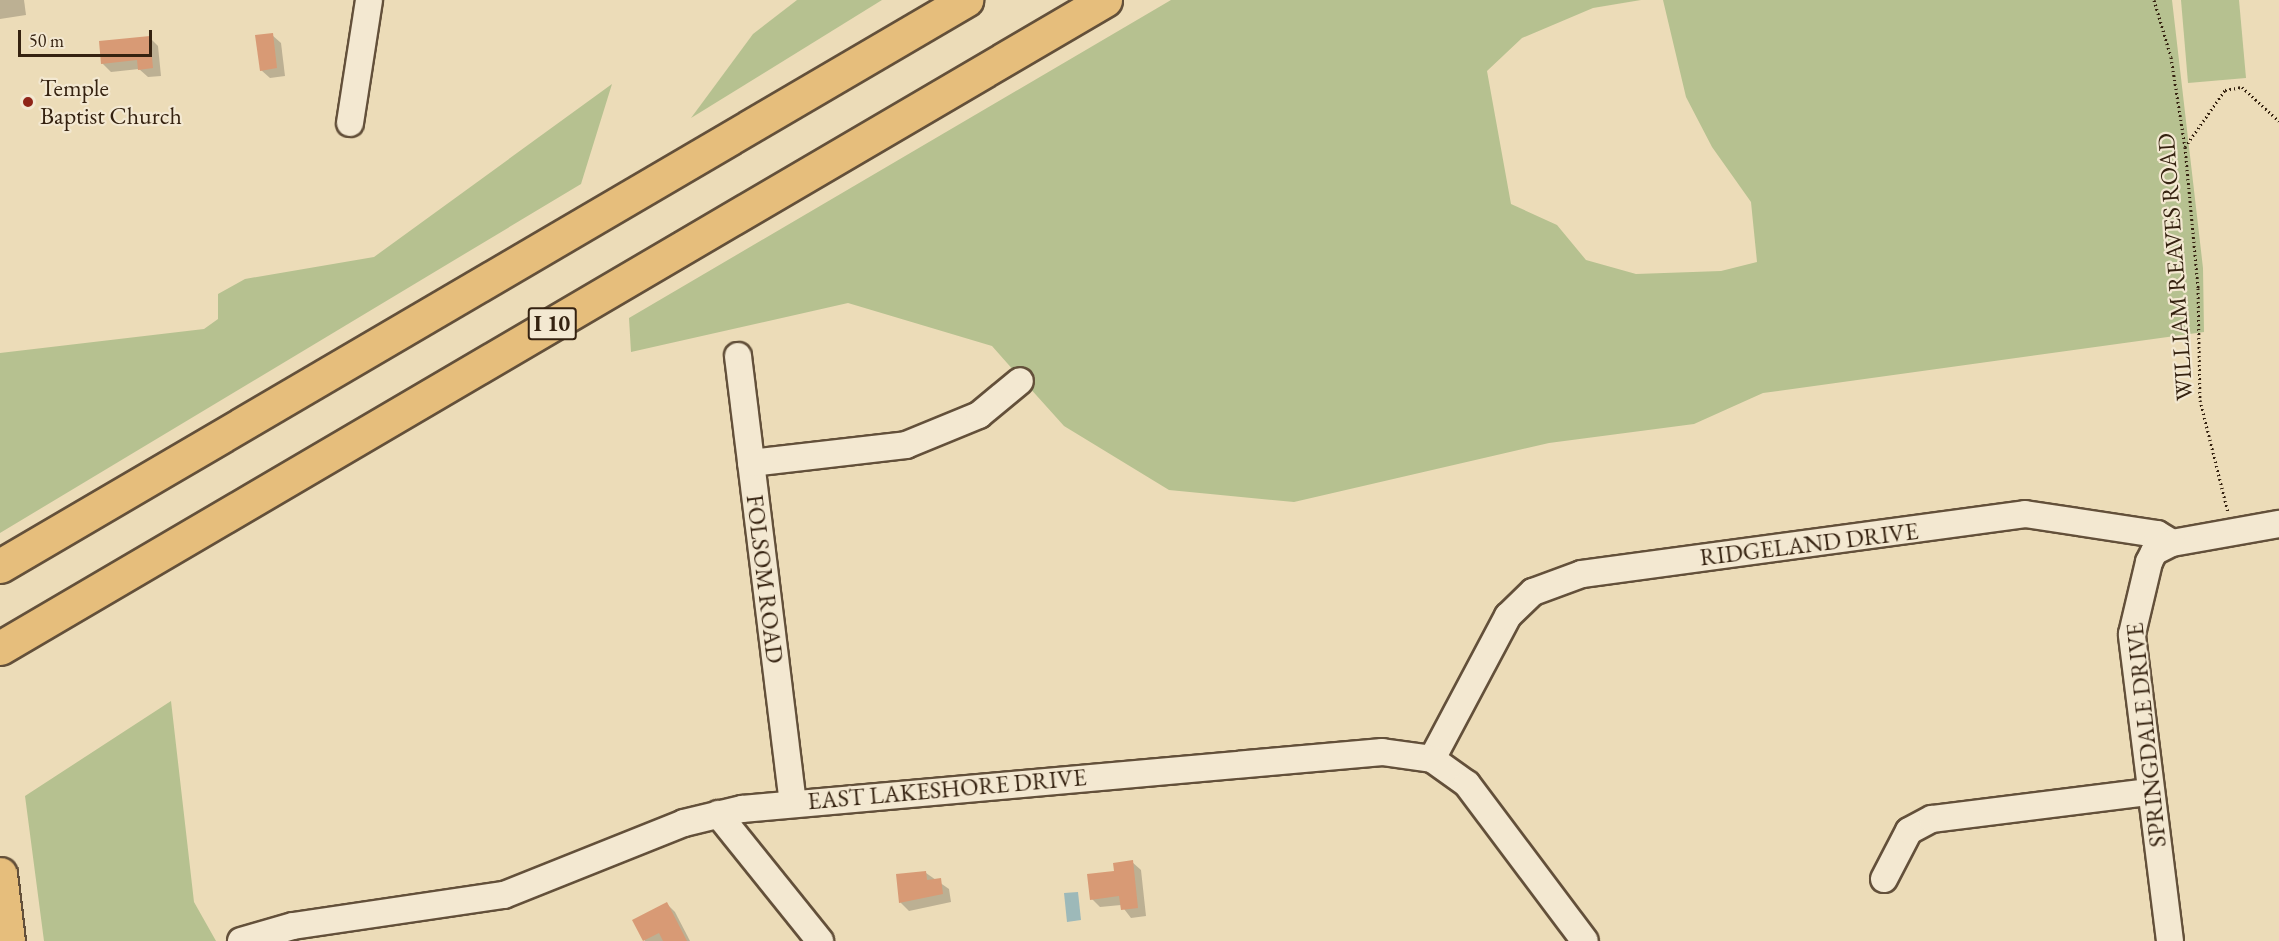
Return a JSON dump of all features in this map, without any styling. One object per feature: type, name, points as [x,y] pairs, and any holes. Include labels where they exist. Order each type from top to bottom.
[{"type":"main road","points":[[0,566],[966,0]]},
{"type":"main road","name":"I 10","points":[[0,648],[1105,0]]},
{"type":"main road","points":[[0,874],[8,941]]},
{"type":"street","points":[[350,123],[369,0]]},
{"type":"street","name":"FOLSOM ROAD","points":[[738,356],[793,802]]},
{"type":"street","points":[[751,463],[906,445],[979,415],[1020,381]]},
{"type":"street","name":"RIDGELAND DRIVE","points":[[1432,759],[1508,616],[1550,583],[1647,564],[2025,514],[2157,534],[2172,543]]},
{"type":"street","points":[[2172,543],[2279,524]]},
{"type":"street","name":"SPRINGDALE DRIVE","points":[[2170,941],[2150,792],[2133,611],[2154,552],[2172,543]]},
{"type":"street","name":"EAST LAKESHORE DRIVE","points":[[241,941],[293,926],[504,895],[718,814],[793,802],[1382,752],[1432,759],[1467,784],[1585,941]]},
{"type":"street","points":[[1884,879],[1909,831],[1919,823],[2150,792]]},
{"type":"street","points":[[718,814],[820,941]]},
{"type":"path","name":"WILLIAM REAVES ROAD","points":[[2154,0],[2171,57],[2185,147],[2198,288],[2200,400],[2232,531]]},
{"type":"path","points":[[2185,147],[2224,90],[2242,87],[2279,121]]},
{"type":"green space","points":[[797,0],[882,0],[691,118],[753,34]]},
{"type":"green space","points":[[1171,0],[1641,0],[1593,8],[1522,38],[1487,71],[1511,204],[1557,225],[1586,260],[1636,274],[1721,271],[1757,262],[1751,202],[1712,147],[1686,97],[1663,0],[2172,0],[2203,268],[2204,332],[1763,393],[1694,424],[1549,443],[1294,502],[1169,490],[1064,426],[1028,386],[1032,383],[1021,367],[1015,372],[992,346],[848,303],[631,352],[629,318]]},
{"type":"green space","points":[[2181,0],[2239,0],[2246,78],[2188,83]]},
{"type":"green space","points":[[612,84],[581,184],[0,533],[0,353],[204,329],[218,319],[218,294],[245,279],[374,257]]},
{"type":"green space","points":[[171,701],[194,902],[216,941],[44,941],[25,796]]},
{"type":"water","points":[[1078,892],[1081,920],[1067,922],[1064,893]]},
{"type":"building","points":[[273,33],[277,68],[260,71],[255,35]]},
{"type":"building","points":[[150,36],[153,68],[138,70],[137,60],[101,64],[99,41]]},
{"type":"building","points":[[1133,860],[1138,908],[1121,910],[1119,896],[1090,900],[1087,874],[1114,871],[1113,863]]},
{"type":"building","points":[[926,871],[927,880],[941,878],[943,894],[899,903],[896,874]]},
{"type":"building","points":[[667,902],[687,941],[663,941],[659,933],[643,941],[632,920]]},
{"type":"place","name":"Temple Baptist Church","points":[[28,102]]}]
